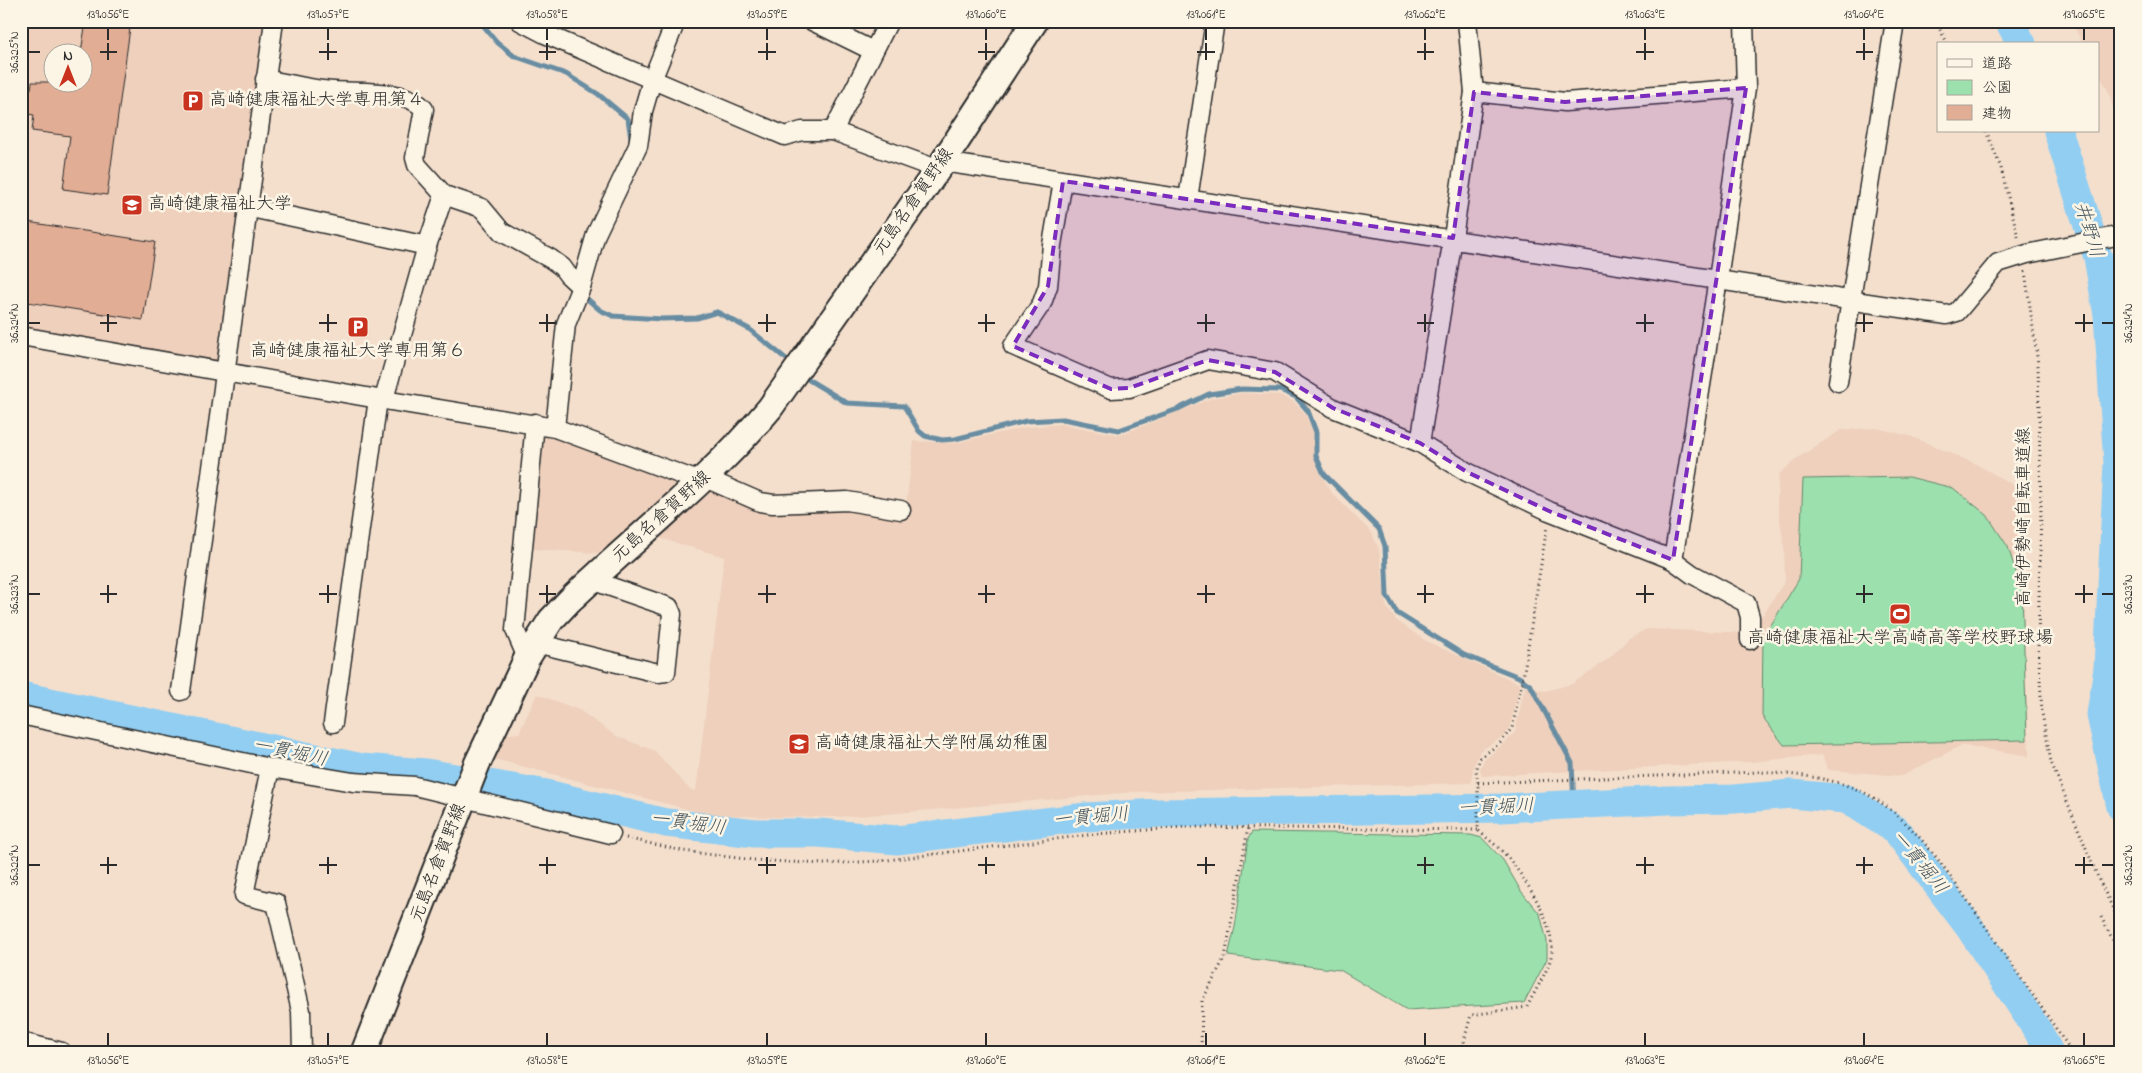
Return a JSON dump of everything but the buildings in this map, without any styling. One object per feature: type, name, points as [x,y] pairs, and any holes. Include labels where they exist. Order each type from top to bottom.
[{"type":"main road","name":"元島名倉賀野線","points":[[364,1052],[477,764],[531,651],[552,620],[591,580],[703,480],[746,438],[770,408],[940,166],[1035,21]]},
{"type":"street","points":[[180,692],[274,21]]},
{"type":"street","points":[[520,21],[546,28],[652,80],[785,136],[802,131],[833,130],[940,166],[1063,181],[1454,238],[1947,315],[1957,312],[1998,263],[2024,255],[2121,235]]},
{"type":"street","points":[[556,428],[566,324],[581,287],[596,234],[638,146],[643,111],[652,80],[676,21]]},
{"type":"street","points":[[812,21],[873,51]]},
{"type":"street","points":[[833,130],[889,21]]},
{"type":"street","points":[[1188,199],[1215,21]]},
{"type":"street","points":[[1420,443],[1454,238],[1474,92],[1468,21]]},
{"type":"street","points":[[1673,560],[1718,279],[1746,88],[1744,21]]},
{"type":"street","points":[[1838,382],[1895,21]]},
{"type":"street","points":[[265,79],[333,92],[364,92],[405,97],[419,103],[424,109],[415,158],[417,165],[444,195],[482,208],[502,232],[551,259],[562,267],[581,287]]},
{"type":"street","points":[[1474,92],[1564,102],[1746,88]]},
{"type":"street","points":[[1063,181],[1052,245],[1048,286],[1042,303],[1013,346],[1111,389],[1130,388],[1208,360],[1275,372],[1333,408],[1420,443],[1467,472],[1549,511],[1673,560],[1692,574],[1746,603],[1750,617],[1750,640]]},
{"type":"street","points":[[333,723],[381,399],[444,195]]},
{"type":"street","points":[[247,207],[427,246]]},
{"type":"street","points":[[21,336],[556,428],[760,502],[773,504],[847,501],[901,510]]},
{"type":"street","points":[[535,424],[515,630],[531,651],[658,673],[666,672],[672,614],[669,607],[591,580]]},
{"type":"street","points":[[21,715],[270,768],[353,782],[414,786],[611,834]]},
{"type":"street","points":[[270,768],[244,895],[276,903],[301,1011],[302,1052]]},
{"type":"street","points":[[21,1042],[62,1052]]},
{"type":"path","points":[[1935,21],[1947,42]]},
{"type":"path","name":"高崎伊勢崎自転車道線","points":[[1986,132],[2001,168],[2024,255],[2038,364],[2041,509],[2038,644],[2042,713],[2051,762],[2091,862],[2121,925]]},
{"type":"path","points":[[1478,828],[1478,783],[1476,770],[1480,758],[1500,743],[1512,728],[1523,678],[1549,511]]},
{"type":"path","points":[[1478,783],[1758,772],[1797,774],[1852,787],[1881,803],[1918,835],[1954,882],[2072,1052]]},
{"type":"path","points":[[611,834],[683,851],[753,860],[824,864],[879,861],[1106,834],[1185,827],[1478,828],[1509,858],[1544,913],[1552,952],[1527,1007],[1471,1015],[1464,1041],[1467,1052]]},
{"type":"path","points":[[1201,1052],[1202,1001],[1225,956],[1248,828]]},
{"type":"path","points":[[2102,917],[2121,956]]},
{"type":"highlighted area","points":[[1746,88],[1673,560],[1549,511],[1467,472],[1420,443],[1333,408],[1275,372],[1208,360],[1129,388],[1111,389],[1013,346],[1048,286],[1063,181],[1453,238],[1474,92],[1565,102]]},
{"type":"shaded area","name":"高崎健康福祉大学","points":[[21,21],[269,21],[220,362],[21,328]]},
{"type":"shaded area","points":[[2071,21],[2121,21],[2121,142],[2109,92],[2100,76],[2100,42],[2082,42]]},
{"type":"shaded area","points":[[1243,393],[1280,395],[1294,402],[1305,413],[1313,431],[1314,457],[1322,476],[1332,493],[1372,533],[1379,549],[1386,606],[1396,620],[1426,641],[1520,684],[1510,726],[1504,736],[1480,751],[1473,768],[1471,783],[1133,792],[886,814],[838,817],[769,817],[706,814],[490,758],[501,735],[519,733],[537,694],[579,710],[616,736],[655,751],[689,789],[696,791],[724,557],[656,537],[712,487],[816,505],[905,514],[914,441],[955,443],[1026,427],[1061,424],[1120,435],[1212,398]]},
{"type":"shaded area","points":[[1876,428],[1910,436],[1974,463],[2019,488],[2029,756],[1962,745],[1902,776],[1828,770],[1822,755],[1750,762],[1482,776],[1480,769],[1484,760],[1515,732],[1525,687],[1545,691],[1572,684],[1608,659],[1629,638],[1647,629],[1751,633],[1785,581],[1784,546],[1777,501],[1779,474],[1799,457],[1841,430]]},
{"type":"shaded area","points":[[544,429],[683,480],[599,553],[531,549]]},
{"type":"green space","name":"高崎健康福祉大学高崎高等学校野球場","points":[[1909,477],[1953,488],[1987,515],[2008,547],[2022,591],[2027,740],[1784,745],[1762,716],[1763,638],[1799,579],[1803,479]]},
{"type":"green space","points":[[1252,832],[1471,835],[1482,838],[1503,860],[1521,891],[1540,914],[1547,941],[1547,959],[1524,1003],[1407,1010],[1340,970],[1228,956],[1235,927],[1248,839]]},
{"type":"waterway","points":[[467,21],[482,24],[497,42],[514,56],[566,74],[598,94],[628,119],[631,138]]},
{"type":"waterway","name":"井野川","points":[[2009,21],[2021,42]]},
{"type":"waterway","name":"井野川","points":[[2058,132],[2098,257],[2108,315],[2118,463],[2108,668],[2101,715],[2121,807]]},
{"type":"waterway","points":[[582,255],[587,237]]},
{"type":"waterway","points":[[585,297],[600,310],[613,316],[662,319],[697,318],[717,312],[749,329],[785,358]]},
{"type":"waterway","points":[[809,380],[847,403],[904,406],[919,431],[925,436],[942,440],[955,439],[1026,421],[1063,419],[1119,430],[1178,409],[1209,394],[1242,389],[1280,390],[1296,397],[1308,411],[1316,432],[1316,456],[1324,474],[1379,529],[1385,546],[1387,596],[1397,613],[1464,655],[1519,677],[1531,686],[1572,763],[1574,805]]},
{"type":"waterway","name":"一貫堀川","points":[[21,696],[362,768],[426,773],[547,794],[666,823],[755,833],[819,833],[897,840],[1086,817],[1160,813],[1502,808],[1668,800],[1734,799],[1791,794],[1846,799],[1896,830],[1970,928],[2038,1031],[2049,1052]]},
{"type":"place","name":"高崎健康福祉大学専用第４","points":[[193,101]]},
{"type":"place","name":"高崎健康福祉大学","points":[[132,205]]},
{"type":"place","name":"高崎健康福祉大学専用第６","points":[[358,327]]},
{"type":"place","name":"高崎健康福祉大学高崎高等学校野球場","points":[[1900,614]]},
{"type":"place","name":"高崎健康福祉大学附属幼稚園","points":[[799,744]]}]
